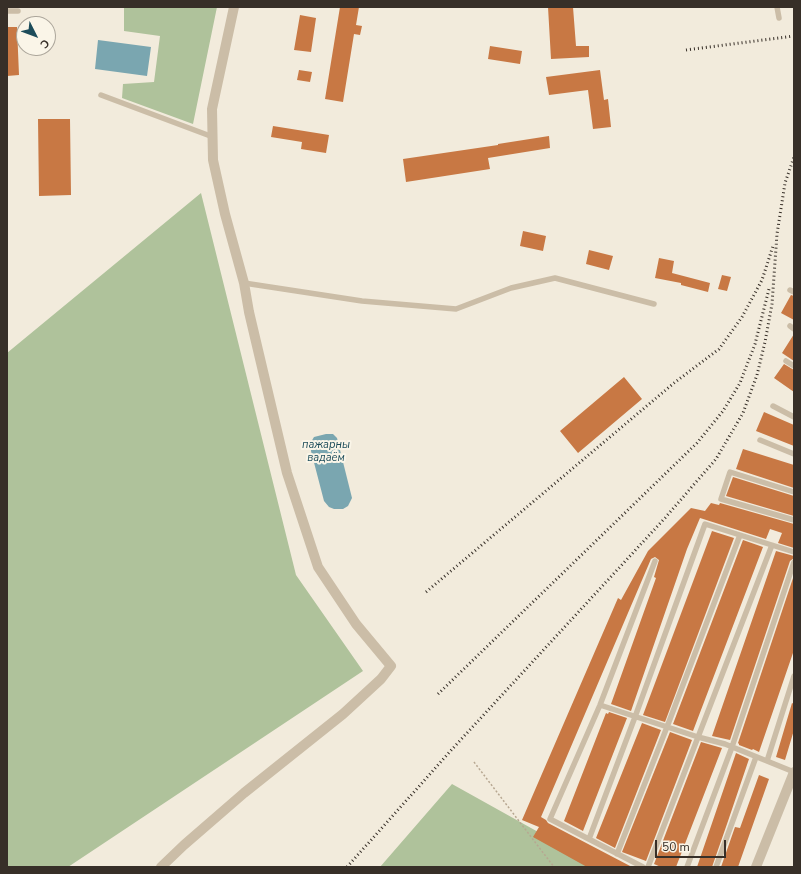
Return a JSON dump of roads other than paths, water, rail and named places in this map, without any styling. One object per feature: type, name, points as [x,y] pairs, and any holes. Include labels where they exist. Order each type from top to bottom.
[{"type":"street","points":[[161,867],[244,793],[343,714],[381,679],[391,666],[356,624],[318,567],[287,472],[249,312],[244,283],[225,214],[213,160],[212,109],[234,7]]},
{"type":"street","points":[[756,867],[794,772]]},
{"type":"lane","points":[[776,7],[779,18]]},
{"type":"lane","points":[[7,11],[18,11]]},
{"type":"lane","points":[[101,95],[213,137]]},
{"type":"lane","points":[[244,283],[362,301],[456,309],[511,288],[555,278],[654,304]]},
{"type":"lane","points":[[786,361],[794,366]]},
{"type":"lane","points":[[773,406],[794,417]]},
{"type":"lane","points":[[760,440],[794,454]]},
{"type":"lane","points":[[794,492],[730,472],[721,499],[794,520]]},
{"type":"lane","points":[[589,838],[635,717],[705,524],[794,552]]},
{"type":"lane","points":[[617,854],[740,535]]},
{"type":"lane","points":[[648,867],[772,545]]},
{"type":"lane","points":[[643,867],[550,819],[600,706],[655,561]]},
{"type":"lane","points":[[687,867],[732,747],[794,562]]},
{"type":"lane","points":[[767,761],[794,676]]},
{"type":"lane","points":[[600,706],[732,747],[794,772]]},
{"type":"lane","points":[[716,867],[756,757]]},
{"type":"water","points":[[98,40],[151,47],[147,76],[95,69]]},
{"type":"water","name":"пажарны вадаём","points":[[333,434],[337,438],[352,498],[348,506],[343,509],[334,509],[329,507],[324,501],[311,451],[311,442],[314,437]]},
{"type":"railway","points":[[686,50],[794,36]]},
{"type":"railway","points":[[347,867],[455,746],[665,518],[716,459],[743,413],[757,375],[772,304],[777,234],[785,183],[794,157]]},
{"type":"railway","points":[[426,592],[674,383],[719,349],[742,317],[762,280],[773,246]]},
{"type":"railway","points":[[438,694],[697,443],[723,411],[740,383],[755,344],[769,289]]}]
